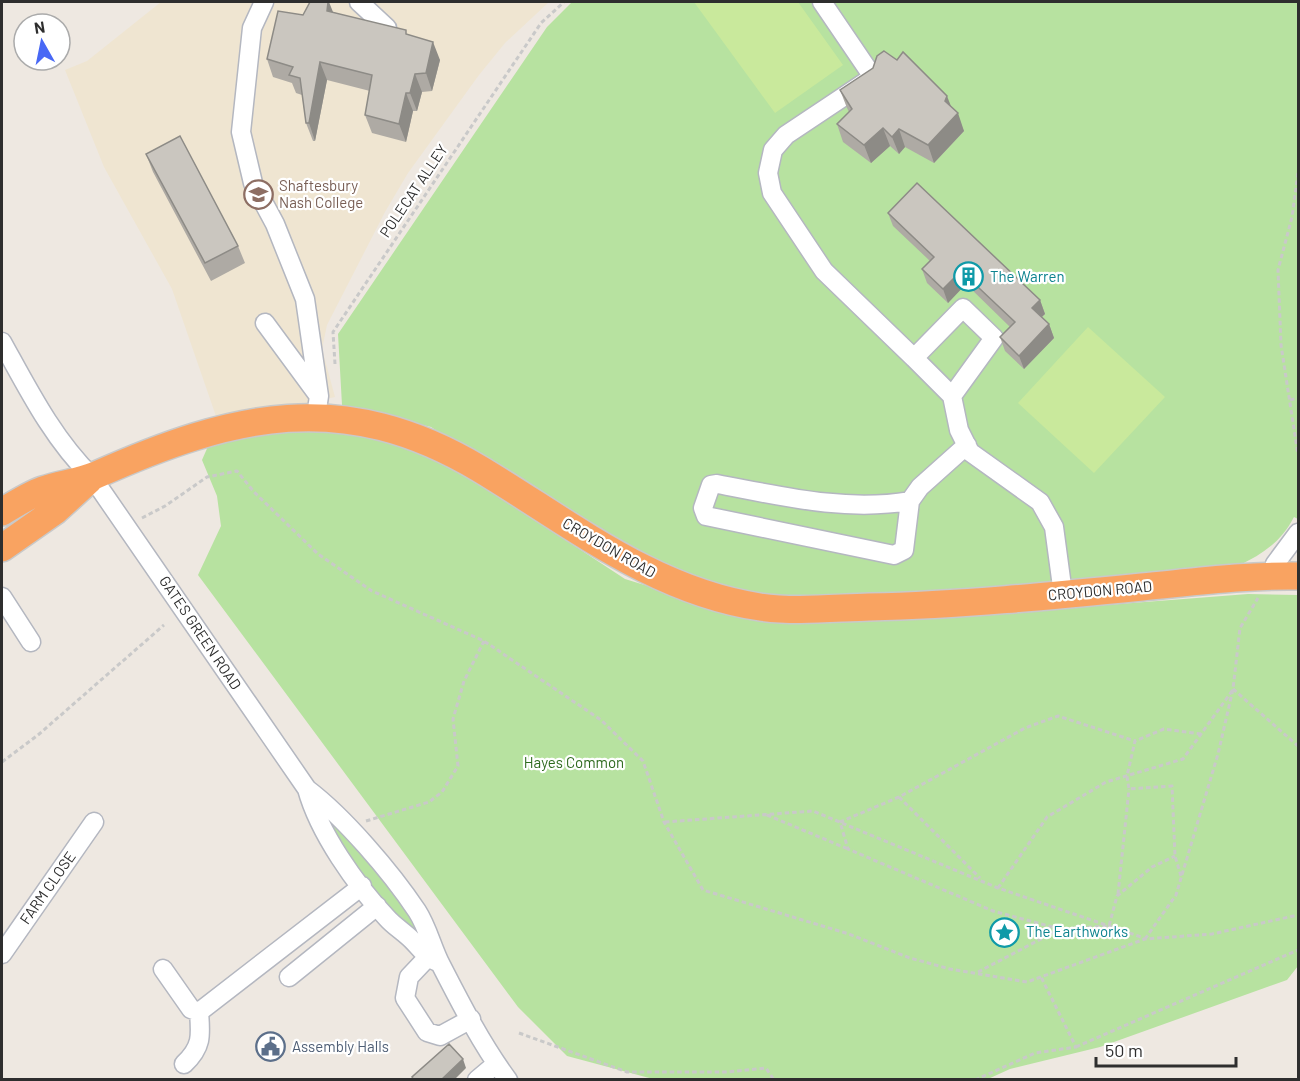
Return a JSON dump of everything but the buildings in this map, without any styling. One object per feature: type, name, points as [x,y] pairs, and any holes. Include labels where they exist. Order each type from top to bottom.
[{"type":"highway","name":"CROYDON ROAD","points":[[2,512],[42,490],[92,477],[138,456],[219,429],[318,406],[440,448],[478,468],[629,563],[696,591],[762,608],[895,606],[1272,576],[1299,576]]},
{"type":"highway","name":"CROYDON ROAD","points":[[2,548],[55,511],[92,477]]},
{"type":"street","points":[[264,2],[252,28],[241,132],[253,183],[275,224],[305,298],[318,406]]},
{"type":"street","points":[[358,2],[387,28]]},
{"type":"street","points":[[822,2],[873,77],[786,135],[773,150],[768,173],[772,193],[824,271],[952,396],[959,430],[970,452],[1040,502],[1054,526],[1059,550],[1063,594]]},
{"type":"street","points":[[914,358],[963,308],[994,338],[952,396]]},
{"type":"street","points":[[265,323],[318,406]]},
{"type":"street","name":"GATES GREEN ROAD","points":[[2,342],[33,399],[66,448],[92,477],[307,789],[316,817],[362,886],[377,906],[433,960],[508,1080]]},
{"type":"street","points":[[910,501],[870,506],[822,503],[711,485],[702,508],[706,516],[894,555],[904,550],[910,501],[920,487],[967,445]]},
{"type":"street","points":[[1272,576],[1275,564],[1299,533]]},
{"type":"street","points":[[2,597],[31,642]]},
{"type":"street","name":"GATES GREEN ROAD","points":[[307,789],[332,808],[417,911],[431,937],[433,960]]},
{"type":"street","name":"FARM CLOSE","points":[[2,954],[94,822]]},
{"type":"street","points":[[199,1012],[362,886]]},
{"type":"street","points":[[289,977],[377,906]]},
{"type":"street","points":[[433,960],[409,976],[405,998],[427,1032],[440,1036],[471,1019]]},
{"type":"street","points":[[163,969],[191,1009],[199,1012]]},
{"type":"street","points":[[184,1064],[196,1053],[201,1033],[199,1012]]},
{"type":"street","points":[[477,1080],[496,1064]]},
{"type":"path","name":"POLECAT ALLEY","points":[[335,373],[333,332],[541,23],[564,2]]},
{"type":"path","points":[[1299,173],[1292,217],[1278,270],[1281,345],[1299,455]]},
{"type":"path","points":[[1290,400],[1299,398]]},
{"type":"path","points":[[126,526],[165,506],[207,477],[237,471],[254,492],[318,554],[372,591],[484,641],[601,720],[643,761],[664,822],[704,890],[849,934],[910,958],[1027,982],[1146,939],[1212,934],[1299,915]]},
{"type":"path","points":[[1146,939],[1176,895],[1218,754],[1233,689],[1240,628],[1272,576]]},
{"type":"path","points":[[2,762],[38,735],[164,625]]},
{"type":"path","points":[[347,826],[401,813],[429,802],[442,792],[458,766],[453,719],[464,681],[484,641]]},
{"type":"path","points":[[998,888],[1047,817],[1106,782],[1183,759],[1233,689]]},
{"type":"path","points":[[1233,689],[1299,746]]},
{"type":"path","points":[[840,822],[898,797],[1025,728],[1058,716],[1136,741],[1164,729],[1201,734]]},
{"type":"path","points":[[1109,927],[1118,896],[1129,789],[1127,776],[1136,741]]},
{"type":"path","points":[[1129,789],[1172,786],[1175,856],[1182,877]]},
{"type":"path","points":[[898,797],[983,881]]},
{"type":"path","points":[[664,822],[813,811],[998,888],[1146,939]]},
{"type":"path","points":[[765,814],[993,911],[1060,929],[1109,927]]},
{"type":"path","points":[[840,822],[848,849]]},
{"type":"path","points":[[1118,896],[1152,867],[1175,856]]},
{"type":"path","points":[[976,973],[1060,929]]},
{"type":"path","points":[[975,1080],[1035,1053],[1076,1047],[1299,950]]},
{"type":"path","points":[[1041,976],[1076,1047]]},
{"type":"path","points":[[519,1033],[627,1072],[727,1072],[766,1068],[774,1080]]},
{"type":"shaded area","name":"Shaftesbury Nash College","points":[[161,2],[549,2],[505,43],[479,75],[408,173],[385,212],[327,325],[322,349],[335,397],[218,422],[172,289],[104,167],[66,72],[72,72],[72,67],[87,61]]},
{"type":"green space","points":[[572,2],[1298,2],[1298,519],[1294,517],[1277,540],[1255,557],[1238,566],[923,596],[760,598],[636,559],[431,427],[342,405],[338,334],[547,27]]},
{"type":"green space","points":[[694,2],[798,2],[843,65],[775,113]]},
{"type":"green space","points":[[1088,327],[1165,397],[1094,473],[1018,403]]},
{"type":"green space","name":"Hayes Common","points":[[341,420],[424,447],[625,579],[758,620],[926,619],[1248,594],[1298,595],[1298,966],[1287,980],[1100,1047],[1010,1069],[988,1079],[653,1079],[567,1056],[518,1007],[198,575],[221,526],[217,496],[202,460],[209,444]]},
{"type":"green space","points":[[326,811],[395,893],[408,911],[423,943],[376,897],[324,813]]},
{"type":"place","name":"Shaftesbury Nash College","points":[[258,195]]},
{"type":"place","name":"The Warren","points":[[969,277]]},
{"type":"place","name":"The Earthworks","points":[[1005,932]]},
{"type":"place","name":"Assembly Halls","points":[[271,1047]]}]
